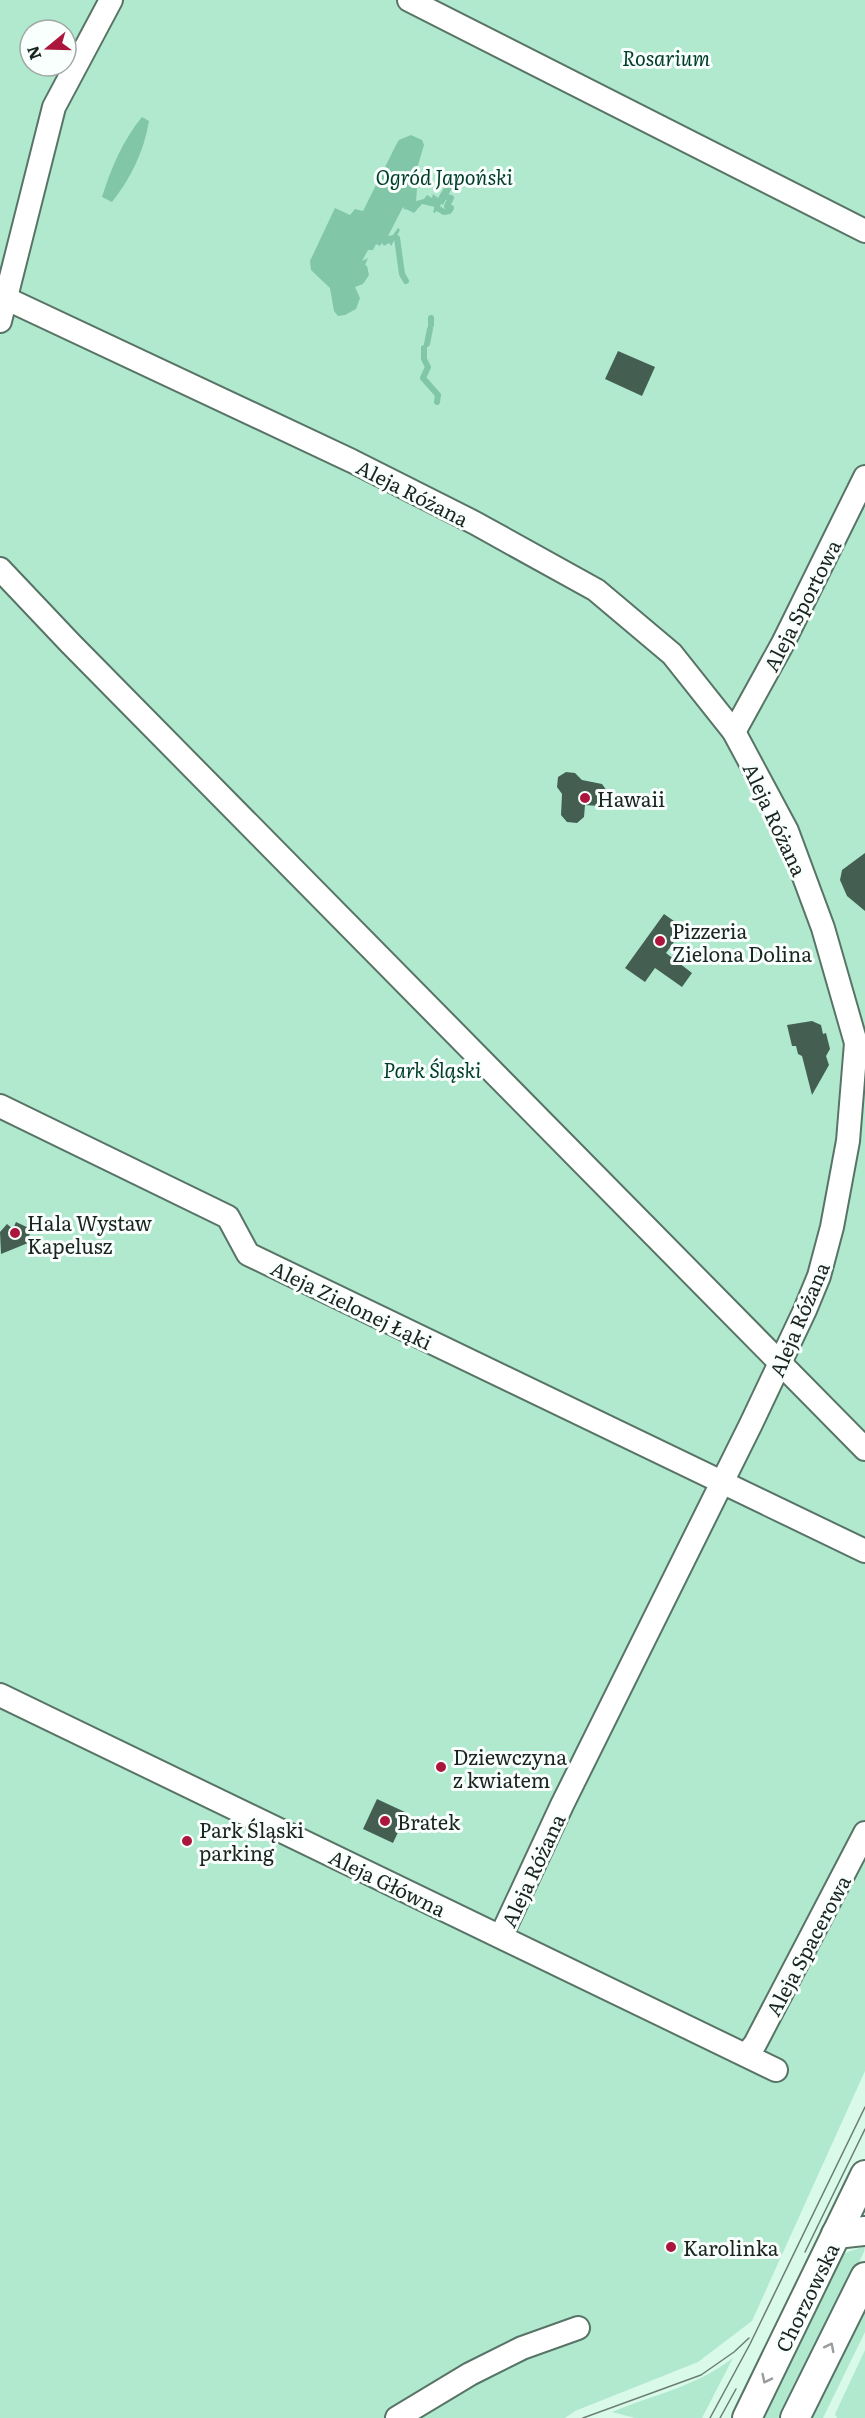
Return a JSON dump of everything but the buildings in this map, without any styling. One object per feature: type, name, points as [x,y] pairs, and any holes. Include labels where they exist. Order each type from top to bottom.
[{"type":"main road","name":"Chorzowska","points":[[747,2418],[865,2175]]},
{"type":"main road","points":[[836,2234],[865,2231]]},
{"type":"main road","points":[[795,2418],[865,2277]]},
{"type":"street","points":[[0,321],[54,107],[111,0]]},
{"type":"street","points":[[409,0],[865,231]]},
{"type":"street","name":"Aleja Różana","points":[[5,298],[352,461],[475,523],[596,590],[672,654],[734,732],[787,831],[823,928],[856,1043],[849,1141],[832,1227],[812,1293],[722,1482],[562,1805],[501,1936]]},
{"type":"street","name":"Aleja Sportowa","points":[[734,732],[783,643],[865,477]]},
{"type":"street","points":[[0,569],[78,651],[865,1449]]},
{"type":"street","name":"Aleja Zielonej Łąki","points":[[0,1106],[228,1217],[248,1254],[865,1551]]},
{"type":"street","name":"Aleja Główna","points":[[0,1695],[776,2070]]},
{"type":"street","name":"Aleja Spacerowa","points":[[746,2055],[755,2044],[803,1955],[865,1833]]},
{"type":"street","points":[[397,2418],[470,2374],[511,2354],[578,2328]]},
{"type":"green space","name":"Park Śląski","points":[[0,0],[865,0],[865,2071],[752,2321],[698,2362],[575,2411],[565,2418],[0,2418]]},
{"type":"green space","points":[[865,2246],[782,2418],[760,2418],[842,2254]]},
{"type":"green space","points":[[865,2303],[865,2332],[823,2418],[809,2418]]},
{"type":"green space","points":[[865,2350],[865,2418],[837,2418],[835,2414]]},
{"type":"green space","points":[[733,2358],[702,2418],[635,2418],[612,2412],[689,2383]]},
{"type":"shaded area","points":[[142,117],[149,121],[140,153],[131,174],[112,202],[102,197],[123,145]]},
{"type":"shaded area","points":[[411,135],[422,140],[424,145],[414,179],[417,189],[416,201],[424,199],[427,195],[432,198],[433,194],[438,198],[445,186],[452,188],[443,205],[440,203],[435,213],[433,212],[435,207],[422,204],[414,213],[403,207],[388,236],[393,235],[398,228],[400,230],[391,246],[389,243],[384,246],[382,243],[380,246],[376,244],[373,250],[368,250],[362,261],[368,258],[365,265],[369,275],[363,284],[355,287],[360,298],[356,309],[338,316],[334,311],[330,288],[311,270],[310,261],[335,208],[350,215],[355,209],[363,211],[399,140]]},
{"type":"waterway","points":[[435,202],[438,203],[437,208],[444,212],[449,211],[451,208],[447,206],[451,198],[443,196]]},
{"type":"waterway","points":[[397,238],[402,274],[406,281]]},
{"type":"waterway","points":[[431,318],[431,325]]},
{"type":"waterway","points":[[427,344],[430,329]]},
{"type":"waterway","points":[[424,348],[424,359],[428,367],[423,378],[438,395],[437,402]]},
{"type":"tram line","points":[[710,2418],[750,2344],[865,2107]]},
{"type":"tram line","points":[[805,2252],[865,2129]]},
{"type":"tram line","points":[[583,2418],[701,2375],[734,2352],[749,2338]]},
{"type":"tram line","points":[[720,2418],[736,2389]]},
{"type":"place","name":"Hawaii","points":[[585,798]]},
{"type":"place","name":"Pizzeria Zielona Dolina","points":[[660,941]]},
{"type":"place","name":"Hala Wystaw Kapelusz","points":[[15,1233]]},
{"type":"place","name":"Dziewczyna z kwiatem","points":[[441,1767]]},
{"type":"place","name":"Bratek","points":[[385,1821]]},
{"type":"place","name":"Park Śląski parking","points":[[187,1841]]},
{"type":"place","name":"Karolinka","points":[[671,2247]]},
{"type":"park label","name":"Rosarium","points":[[666,57]]},
{"type":"park label","name":"Ogród Japoński","points":[[444,176]]}]
